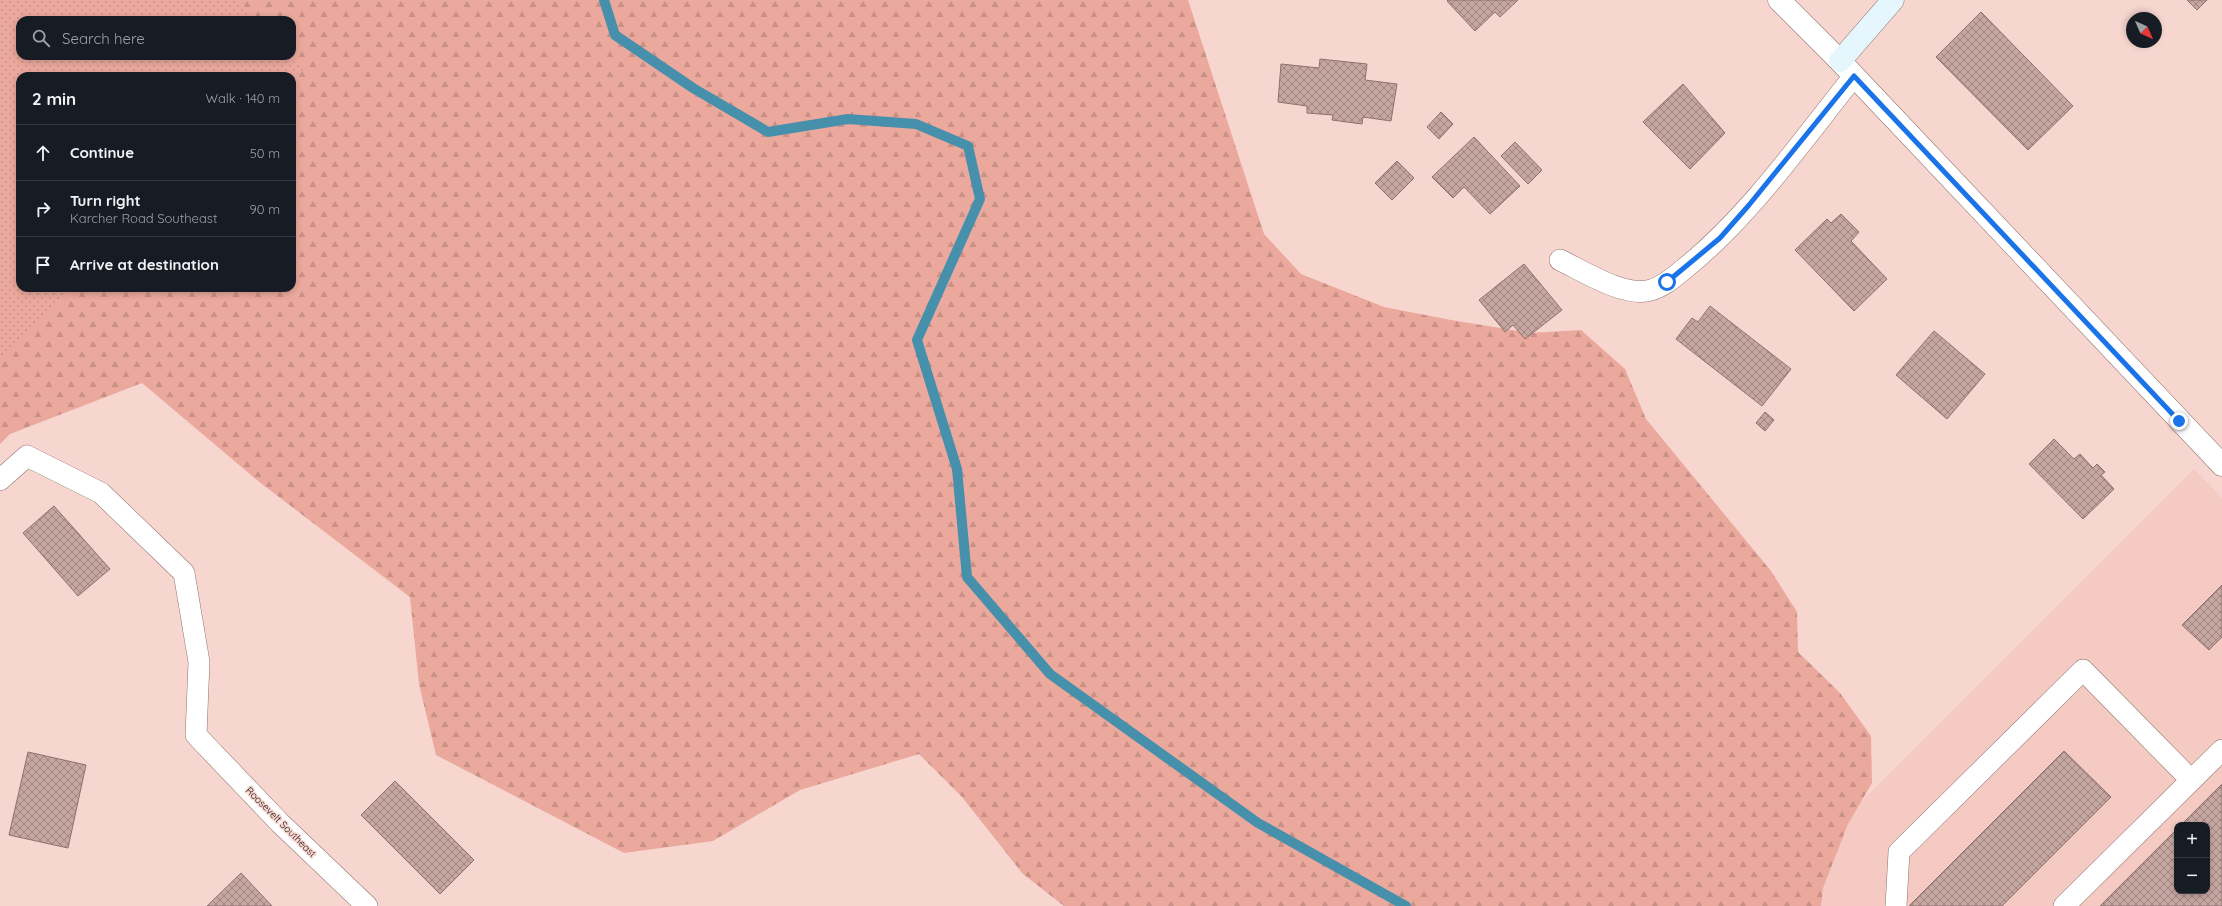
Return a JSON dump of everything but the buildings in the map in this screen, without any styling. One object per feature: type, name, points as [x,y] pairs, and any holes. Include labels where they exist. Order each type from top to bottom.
[{"type":"street","points":[[1779,0],[1847,68],[2222,465]]},
{"type":"street","points":[[1847,68],[1892,0]]},
{"type":"lane","points":[[1560,260],[1606,282],[1629,290],[1650,291],[1667,282],[1720,238],[1749,205],[1847,68]]},
{"type":"lane","name":"Roosevelt Southeast","points":[[0,480],[27,456],[101,493],[184,572],[199,662],[196,735],[280,823],[367,906]]},
{"type":"lane","points":[[1896,906],[1898,852],[2083,670],[2192,780]]},
{"type":"lane","points":[[2064,906],[2222,750]]},
{"type":"shaded area","points":[[2194,469],[2222,498],[2222,906],[1757,906]]},
{"type":"green space","points":[[0,0],[1188,0],[1264,234],[1301,274],[1384,307],[1530,333],[1581,330],[1625,369],[1646,419],[1771,571],[1797,612],[1798,652],[1840,693],[1871,736],[1872,783],[1848,824],[1823,888],[1821,906],[1064,906],[1023,874],[962,797],[919,754],[800,790],[713,841],[624,853],[436,755],[419,684],[410,597],[258,481],[142,383],[10,434],[0,444]]},
{"type":"green space","points":[[0,0],[238,0],[254,16],[16,16],[16,60],[296,60],[296,58],[305,67],[296,76],[296,72],[16,72],[16,292],[71,292],[0,360]]},
{"type":"waterway","points":[[604,0],[615,35],[693,88],[768,132],[848,119],[916,124],[968,146],[980,199],[917,340],[957,469],[967,577],[1050,674],[1258,823],[1406,906]]},
{"type":"route","points":[[1667,282],[1720,238],[1749,205],[1854,76],[2179,421]]}]
